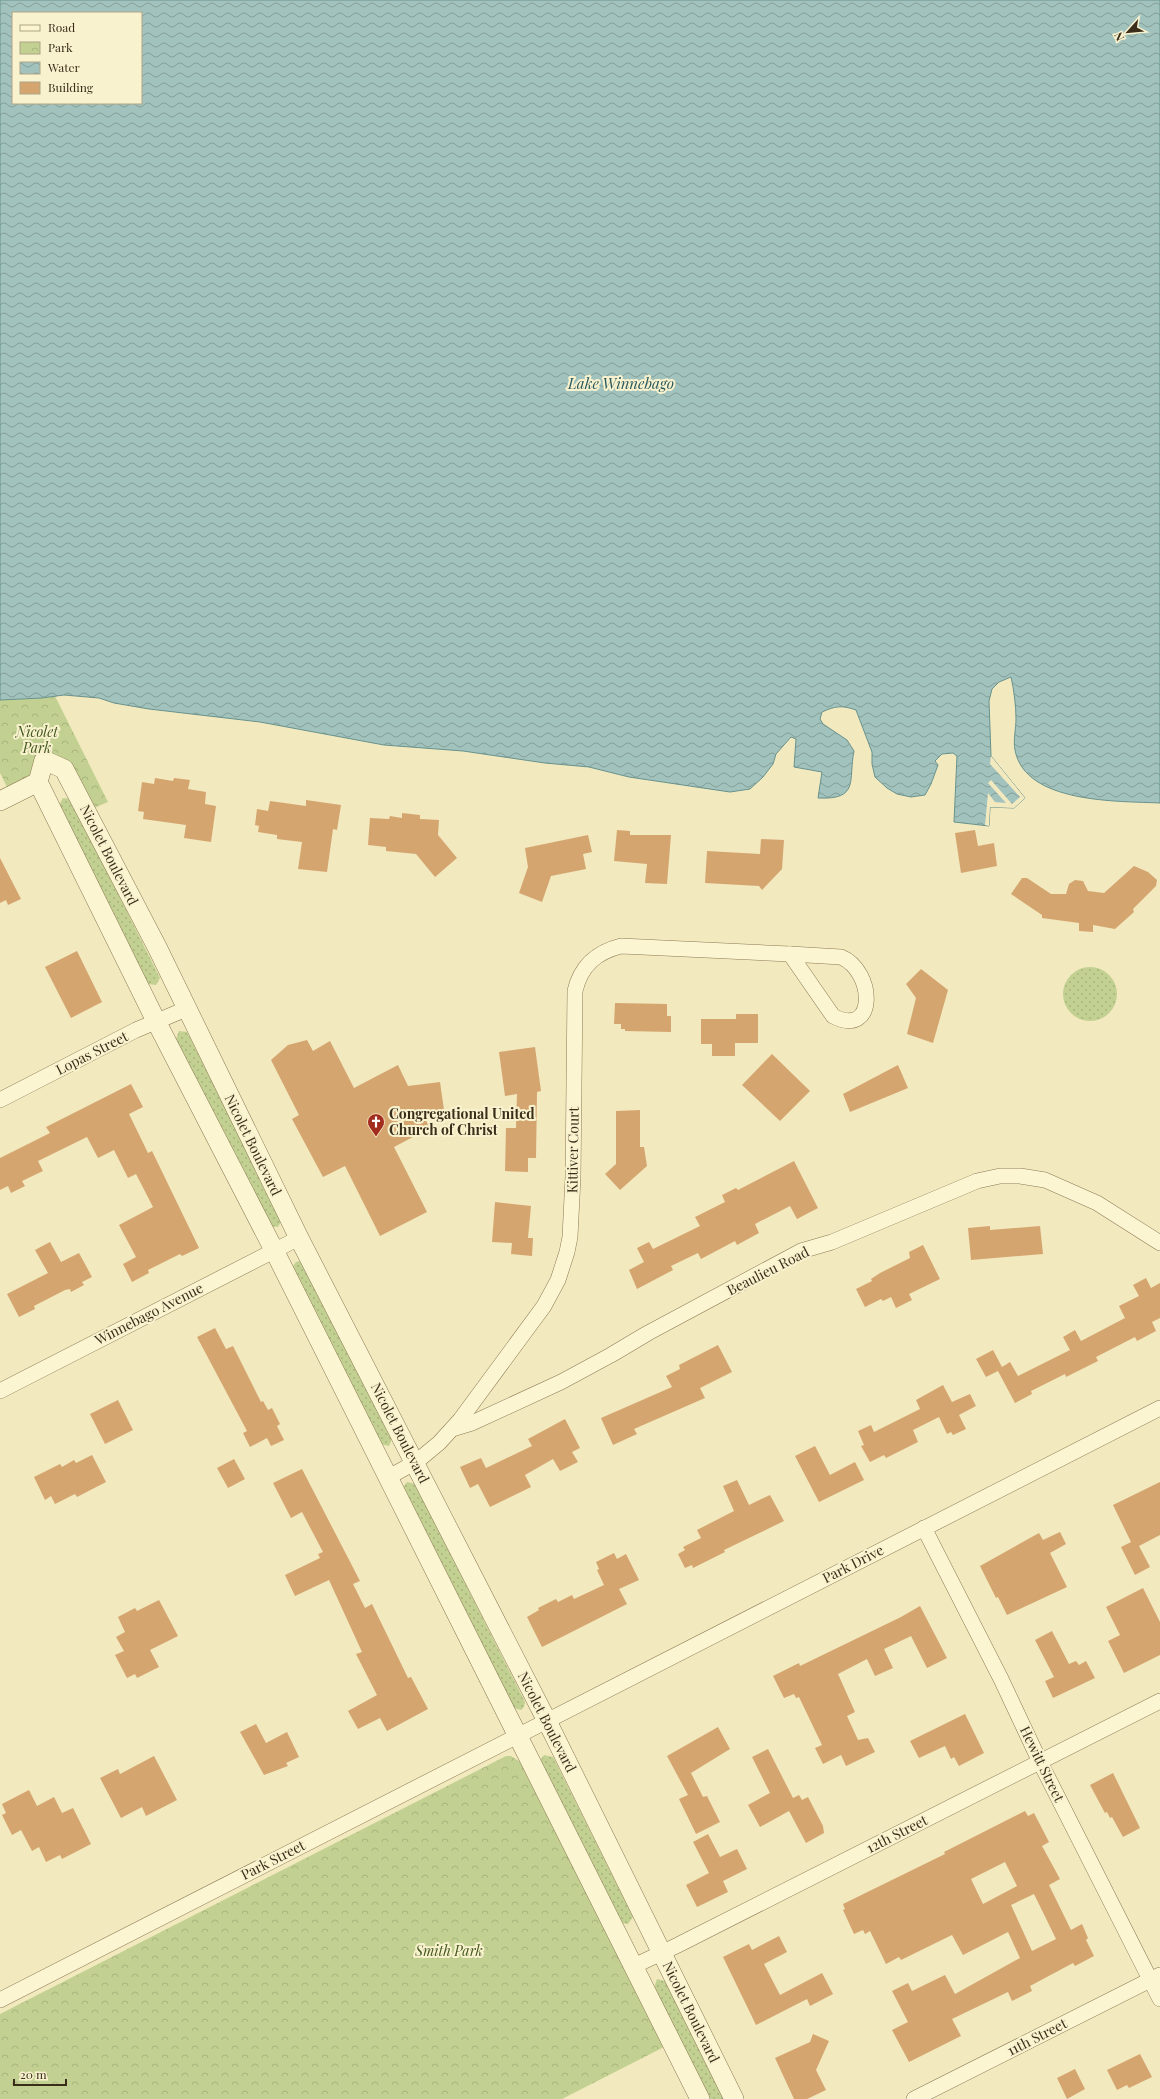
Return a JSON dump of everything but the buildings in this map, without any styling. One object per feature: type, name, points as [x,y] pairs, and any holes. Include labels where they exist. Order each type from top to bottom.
[{"type":"street","name":"Nicolet Boulevard","points":[[700,2099],[518,1735],[387,1478],[274,1250],[156,1021],[38,782],[44,760],[64,769],[157,948],[299,1238],[416,1462],[547,1721],[734,2099]]},
{"type":"street","points":[[0,801],[38,782]]},
{"type":"street","name":"Kittiver Court","points":[[387,1478],[416,1462],[451,1430],[544,1306],[558,1280],[570,1237],[573,1177],[576,991],[578,980],[585,966],[597,955],[606,950],[621,946],[790,954],[841,957],[849,960],[857,968],[868,995],[865,1010],[858,1017],[850,1020],[841,1020],[833,1016],[790,954]]},
{"type":"street","name":"Lopas Street","points":[[0,1100],[156,1021],[186,1009]]},
{"type":"street","name":"Beaulieu Road","points":[[451,1430],[472,1423],[561,1382],[648,1333],[801,1251],[832,1242],[977,1181],[1000,1176],[1020,1176],[1045,1180],[1098,1203],[1160,1244]]},
{"type":"street","name":"Winnebago Avenue","points":[[0,1391],[299,1238]]},
{"type":"street","name":"Park Drive","points":[[547,1721],[1160,1408]]},
{"type":"street","name":"Hewitt Street","points":[[924,1528],[1001,1679],[1040,1762],[1155,1977],[1160,1999]]},
{"type":"street","name":"12th Street","points":[[634,1966],[1160,1701]]},
{"type":"street","name":"Park Street","points":[[0,2000],[547,1721]]},
{"type":"street","name":"11th Street","points":[[914,2099],[1155,1977]]},
{"type":"green space","name":"Nicolet Park","points":[[55,696],[108,802],[94,808],[58,773],[30,779],[8,789],[0,773],[0,700]]},
{"type":"green space","points":[[63,798],[71,799],[160,978],[156,985],[148,984],[59,805]]},
{"type":"green space","points":[[1085,967],[1095,967],[1105,971],[1113,979],[1117,989],[1117,999],[1113,1009],[1105,1017],[1095,1021],[1085,1021],[1075,1017],[1067,1009],[1063,999],[1063,989],[1067,979],[1075,971]]},
{"type":"green space","points":[[179,1031],[187,1032],[282,1220],[278,1227],[270,1226],[176,1039]]},
{"type":"green space","points":[[300,1261],[392,1439],[389,1446],[380,1444],[292,1271],[296,1262]]},
{"type":"green space","points":[[407,1482],[415,1484],[525,1702],[524,1707],[521,1710],[514,1708],[404,1492],[404,1486]]},
{"type":"green space","points":[[544,1755],[553,1757],[633,1917],[628,1924],[620,1923],[541,1765],[541,1759]]},
{"type":"green space","name":"Smith Park","points":[[506,1756],[511,1756],[520,1762],[664,2047],[562,2099],[0,2099],[0,2014]]},
{"type":"green space","points":[[657,1979],[665,1981],[725,2099],[710,2099],[654,1988]]},
{"type":"water","name":"Lake Winnebago","points":[[0,0],[1160,0],[1160,803],[1099,800],[1076,796],[1054,790],[1036,781],[1022,768],[1015,750],[1016,709],[1011,677],[999,682],[992,689],[989,701],[991,756],[1025,798],[1014,808],[990,807],[989,826],[954,822],[957,756],[953,753],[942,754],[935,761],[938,765],[925,795],[911,797],[897,794],[887,788],[875,777],[872,764],[872,752],[856,710],[847,707],[835,707],[822,712],[820,719],[823,724],[847,740],[854,751],[850,786],[846,792],[840,796],[818,798],[822,772],[794,767],[796,739],[791,737],[776,754],[773,764],[763,777],[750,789],[730,792],[629,777],[589,767],[545,763],[463,751],[384,745],[260,722],[149,709],[114,703],[99,698],[64,695],[42,698],[0,700]]},
{"type":"pier","points":[[991,756],[1025,798],[1014,808],[990,807],[989,826],[985,825],[988,793],[995,802],[1006,803],[988,783],[991,780],[1012,804],[1020,797],[990,764]]},
{"type":"place","name":"Congregational United Church of Christ","points":[[376,1137]]}]
